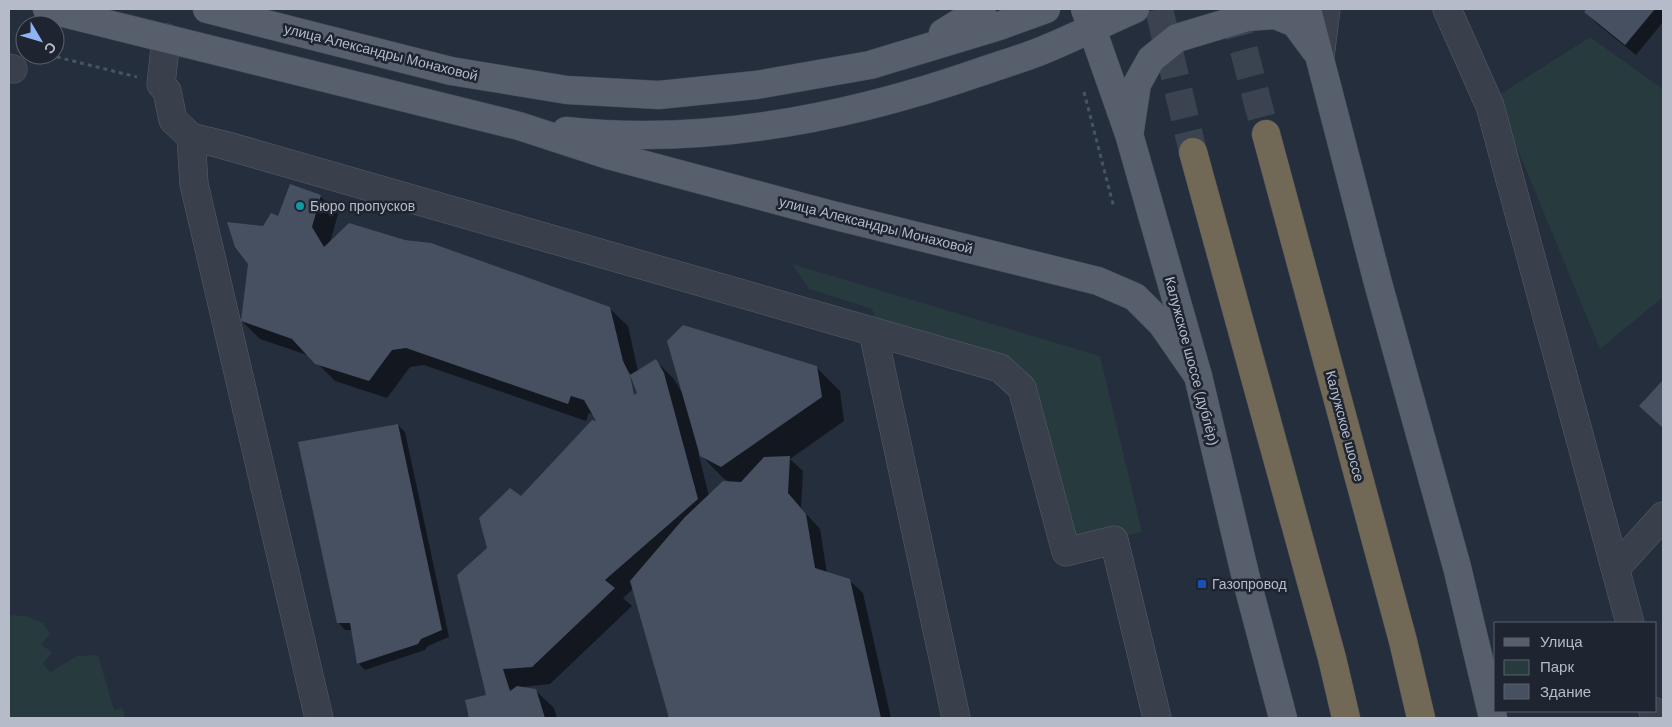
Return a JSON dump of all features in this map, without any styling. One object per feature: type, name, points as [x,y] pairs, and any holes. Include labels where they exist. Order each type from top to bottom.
[{"type":"highway","name":"Калужское шоссе","points":[[1266,134],[1403,641],[1421,718]]},
{"type":"highway","points":[[1193,152],[1332,658],[1346,718]]},
{"type":"main road","name":"улица Александры Монаховой","points":[[47,9],[519,126],[618,158],[832,215],[1098,281],[1134,297],[1162,324],[1198,376]]},
{"type":"main road","name":"улица Александры Монаховой","points":[[207,9],[451,71],[567,90],[658,95],[756,85],[870,65],[1036,12]]},
{"type":"main road","points":[[910,53],[982,9]]},
{"type":"main road","name":"улица Александры Монаховой","points":[[519,126],[588,133],[674,135],[773,125],[839,113],[931,89],[1040,51],[1089,18],[1135,9]]},
{"type":"main road","points":[[1307,9],[1378,282],[1457,567],[1493,718]]},
{"type":"main road","points":[[1129,134],[1137,84],[1151,59],[1177,38],[1247,18],[1275,15],[1295,23],[1320,57]]},
{"type":"main road","name":"Калужское шоссе (дублёр)","points":[[1089,18],[1129,134],[1198,376],[1242,564],[1283,718]]},
{"type":"street","points":[[1320,57],[1326,9]]},
{"type":"street","points":[[1447,9],[1490,106],[1630,622]]},
{"type":"street","points":[[166,38],[162,84],[167,92],[173,120],[191,137],[1000,368],[1022,388],[1066,552],[1114,540],[1157,718]]},
{"type":"street","points":[[191,137],[194,184],[319,718]]},
{"type":"street","points":[[873,332],[956,718]]},
{"type":"street","points":[[1616,568],[1663,516]]},
{"type":"path","points":[[65,59],[162,84]]},
{"type":"path","points":[[1083,88],[1114,208]]},
{"type":"green space","points":[[1590,37],[1663,89],[1663,297],[1600,349],[1496,97]]},
{"type":"green space","points":[[792,264],[1100,356],[1142,532],[1070,547],[1024,385],[879,329],[872,309],[809,289]]},
{"type":"green space","points":[[12,615],[25,616],[43,623],[50,634],[41,644],[52,653],[43,663],[50,672],[77,656],[98,655],[114,710],[123,708],[125,718],[9,718],[9,619]]},
{"type":"building","points":[[1587,9],[1655,9],[1625,45],[1584,12]]},
{"type":"building","points":[[290,184],[321,195],[312,227],[324,247],[349,223],[405,240],[431,243],[610,307],[623,361],[630,375],[656,359],[664,373],[698,499],[605,580],[615,588],[532,667],[503,669],[510,691],[517,686],[536,689],[545,718],[469,718],[465,700],[486,695],[457,575],[487,548],[479,518],[510,488],[521,496],[592,420],[596,421],[584,400],[571,396],[568,404],[406,348],[392,350],[369,381],[315,364],[292,339],[241,321],[248,264],[235,247],[227,222],[263,226],[271,213],[278,216]],"holes":[[[630,375],[637,393],[634,395]]]},
{"type":"building","points":[[683,325],[817,366],[822,397],[721,467],[700,456],[667,341]]},
{"type":"building","points":[[1663,380],[1663,428],[1639,406]]},
{"type":"building","points":[[398,424],[442,630],[421,639],[418,644],[357,664],[350,623],[337,623],[298,442]]},
{"type":"building","points":[[790,456],[788,493],[806,514],[815,568],[850,579],[881,718],[669,718],[630,581],[684,518],[723,481],[741,482],[764,457]]},
{"type":"tunnel","points":[[1159,9],[1193,152]]},
{"type":"tunnel","points":[[1233,9],[1266,134]]},
{"type":"place","name":"Бюро пропусков","points":[[300,206]]},
{"type":"place","name":"Газопровод","points":[[1202,584]]}]
